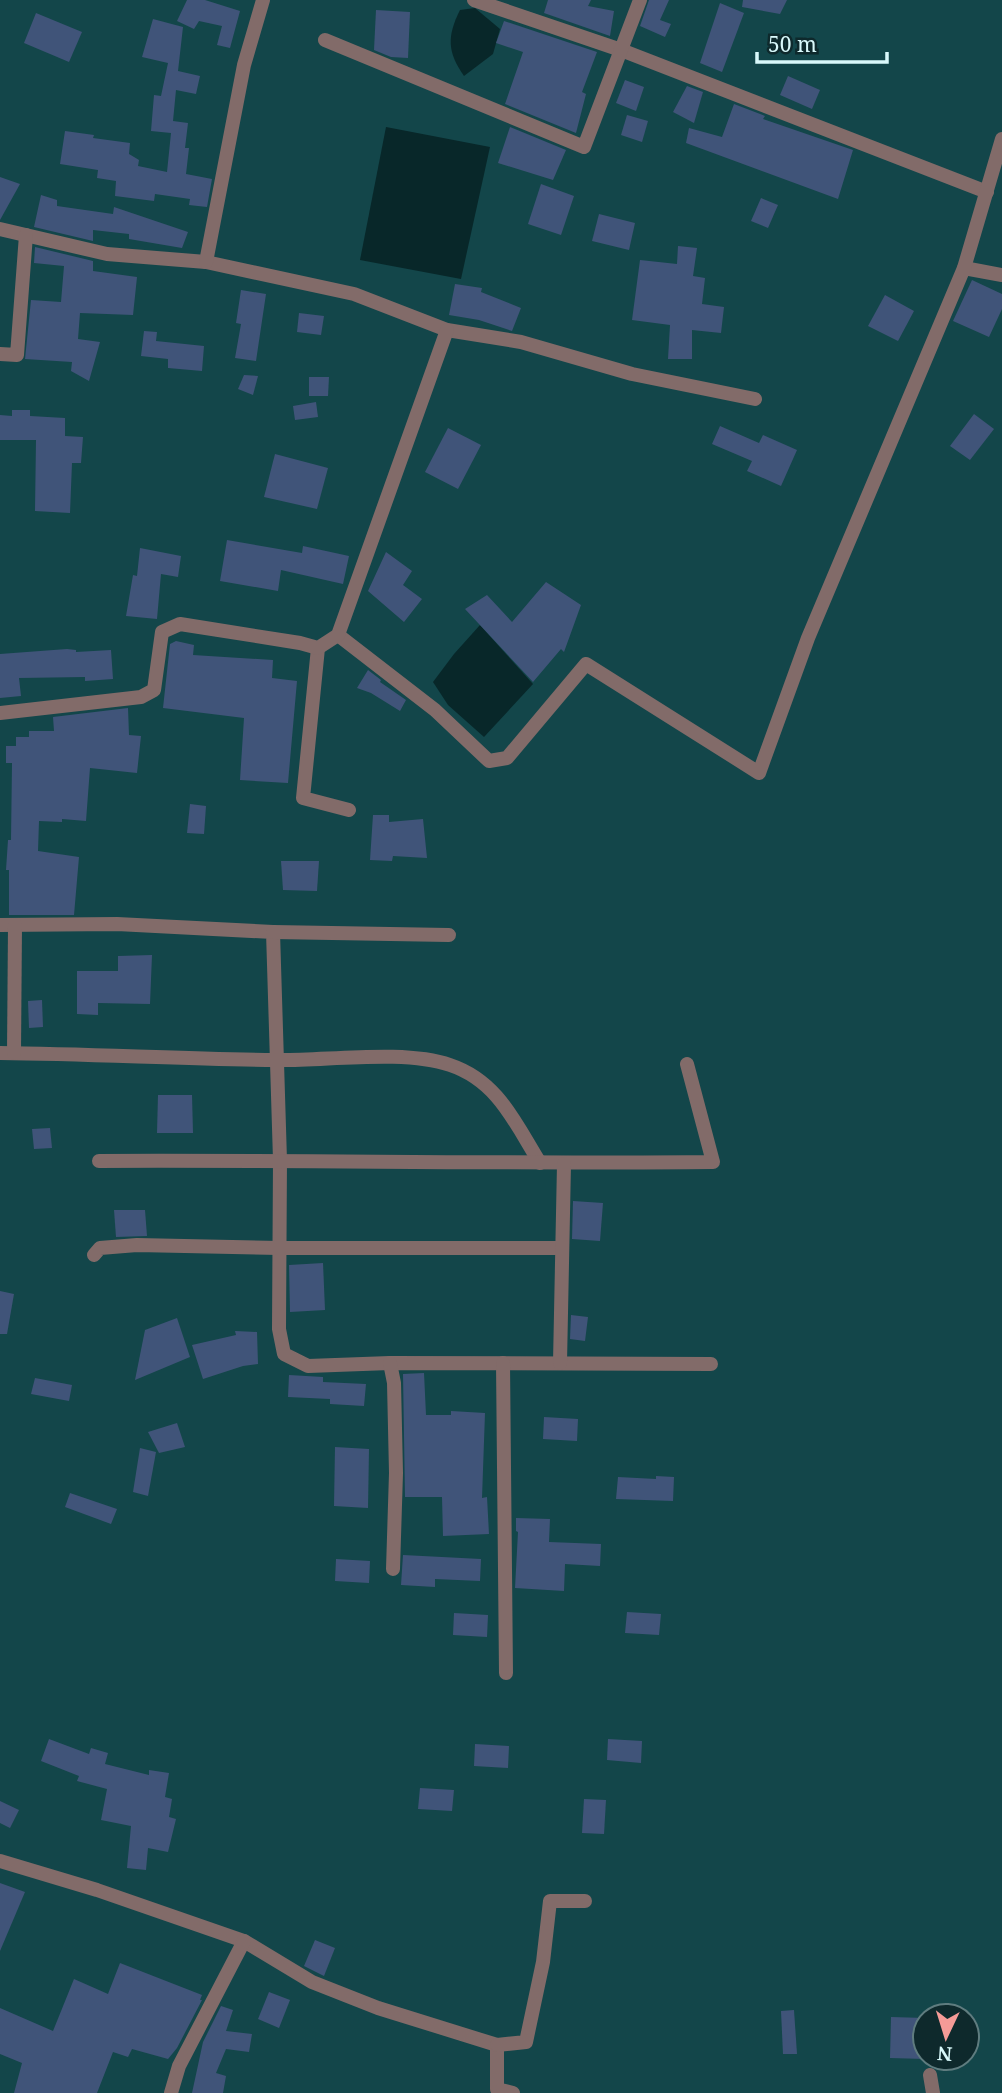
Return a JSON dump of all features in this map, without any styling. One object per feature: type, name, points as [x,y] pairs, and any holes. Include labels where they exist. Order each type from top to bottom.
[{"type":"street","points":[[206,262],[244,65],[263,0]]},
{"type":"street","points":[[474,0],[621,50],[986,192]]},
{"type":"street","points":[[325,40],[584,146],[640,0]]},
{"type":"street","points":[[338,635],[435,710],[489,761],[507,758],[586,664],[759,773],[808,638],[964,268],[1002,139]]},
{"type":"street","points":[[0,229],[107,254],[206,262],[354,294],[447,330],[521,342],[632,374],[755,399]]},
{"type":"street","points":[[0,354],[17,355],[26,235]]},
{"type":"street","points":[[964,268],[1002,275]]},
{"type":"street","points":[[0,713],[141,697],[154,690],[162,632],[180,624],[318,648],[338,635],[447,330]]},
{"type":"street","points":[[318,648],[303,798],[349,810]]},
{"type":"street","points":[[449,935],[273,932],[117,924],[8,925],[7,1053],[278,1060],[414,1058],[450,1065],[471,1075],[497,1093],[540,1163]]},
{"type":"street","points":[[273,932],[280,1160],[279,1329],[284,1354],[309,1366],[390,1363],[711,1364]]},
{"type":"street","points":[[99,1161],[280,1160],[564,1164],[713,1162],[687,1064]]},
{"type":"street","points":[[560,1363],[564,1164]]},
{"type":"street","points":[[93,1255],[100,1248],[137,1245],[561,1248]]},
{"type":"street","points":[[390,1363],[394,1383],[396,1460],[393,1569]]},
{"type":"street","points":[[503,1363],[506,1673]]},
{"type":"street","points":[[0,1861],[97,1890],[244,1941],[312,1982],[378,2008],[497,2045],[526,2042],[543,1962],[550,1901],[585,1901]]},
{"type":"street","points":[[171,2093],[179,2066],[244,1941]]},
{"type":"street","points":[[497,2045],[497,2089],[513,2093]]},
{"type":"street","points":[[930,2076],[933,2093]]},
{"type":"water","points":[[475,8],[500,29],[493,54],[464,76],[454,59],[451,36],[460,10]]},
{"type":"water","points":[[386,127],[490,147],[461,279],[360,260]]},
{"type":"water","points":[[480,625],[533,684],[484,737],[448,705],[433,682]]},
{"type":"building","points":[[187,0],[205,0],[240,11],[230,48],[217,45],[222,26],[199,21],[194,29],[177,21]]},
{"type":"building","points":[[548,0],[591,0],[588,6],[614,11],[610,36],[544,13]]},
{"type":"building","points":[[649,0],[669,0],[660,20],[671,24],[665,37],[640,26]]},
{"type":"building","points":[[743,0],[787,0],[780,14],[742,7]]},
{"type":"building","points":[[720,3],[744,13],[722,72],[700,63]]},
{"type":"building","points":[[376,10],[410,12],[408,58],[391,57],[374,50]]},
{"type":"building","points":[[36,13],[82,32],[69,62],[24,43]]},
{"type":"building","points":[[153,19],[183,27],[178,71],[200,76],[196,94],[176,90],[173,121],[188,123],[186,174],[212,179],[207,207],[189,205],[190,199],[155,194],[154,201],[115,196],[116,181],[97,178],[98,170],[60,164],[65,131],[130,143],[129,154],[139,160],[138,166],[167,172],[171,133],[151,131],[154,95],[161,96],[168,63],[142,57]]},
{"type":"building","points":[[504,21],[597,52],[582,92],[586,94],[576,133],[505,104],[523,52],[496,43]]},
{"type":"building","points":[[788,76],[820,90],[812,109],[780,95]]},
{"type":"building","points":[[625,80],[644,87],[636,111],[616,103]]},
{"type":"building","points":[[687,86],[703,92],[694,123],[673,112]]},
{"type":"building","points":[[734,104],[765,116],[763,119],[853,150],[838,199],[686,143],[689,128],[722,137]]},
{"type":"building","points":[[627,115],[648,121],[642,142],[621,135]]},
{"type":"building","points":[[510,127],[566,150],[553,180],[498,163]]},
{"type":"building","points":[[0,177],[20,184],[0,220]]},
{"type":"building","points":[[541,184],[574,196],[561,235],[528,224]]},
{"type":"building","points":[[41,195],[57,200],[57,206],[113,214],[114,207],[188,232],[182,248],[129,239],[129,234],[93,230],[93,241],[34,227]]},
{"type":"building","points":[[761,198],[778,205],[768,228],[751,221]]},
{"type":"building","points":[[599,214],[635,223],[629,250],[592,241]]},
{"type":"building","points":[[678,246],[697,248],[693,276],[705,278],[702,304],[724,307],[721,333],[692,330],[692,359],[668,359],[670,325],[632,320],[640,260],[677,264]]},
{"type":"building","points":[[35,247],[93,261],[93,271],[137,277],[133,315],[80,313],[78,339],[100,342],[89,381],[71,371],[72,362],[25,359],[31,300],[61,302],[64,266],[34,263]]},
{"type":"building","points":[[972,280],[1002,294],[1002,309],[989,337],[953,321]]},
{"type":"building","points":[[455,284],[482,288],[481,292],[521,308],[512,331],[479,320],[449,315]]},
{"type":"building","points":[[241,290],[266,294],[256,361],[235,358],[241,324],[236,323]]},
{"type":"building","points":[[885,295],[914,311],[898,341],[868,326]]},
{"type":"building","points":[[299,313],[324,316],[321,335],[297,332]]},
{"type":"building","points":[[144,331],[157,332],[156,341],[204,346],[202,371],[168,368],[168,359],[141,356]]},
{"type":"building","points":[[244,375],[258,376],[253,395],[238,389]]},
{"type":"building","points":[[309,377],[329,377],[328,396],[309,396]]},
{"type":"building","points":[[316,402],[318,417],[295,420],[293,406]]},
{"type":"building","points":[[12,410],[30,410],[30,416],[65,418],[65,436],[83,437],[81,463],[72,463],[70,513],[35,511],[36,440],[0,440],[0,415],[12,416]]},
{"type":"building","points":[[974,414],[994,429],[970,460],[950,446]]},
{"type":"building","points":[[720,426],[759,443],[763,435],[797,450],[781,486],[747,471],[752,461],[712,444]]},
{"type":"building","points":[[448,428],[481,445],[458,489],[425,472]]},
{"type":"building","points":[[275,454],[328,468],[317,509],[264,497]]},
{"type":"building","points":[[227,540],[302,553],[303,546],[349,556],[343,584],[281,570],[278,591],[220,581]]},
{"type":"building","points":[[140,548],[181,556],[178,577],[161,574],[157,619],[126,616],[133,575],[137,576]]},
{"type":"building","points":[[386,552],[412,571],[403,585],[422,599],[404,622],[368,591]]},
{"type":"building","points":[[546,582],[581,605],[564,652],[561,649],[533,682],[465,609],[487,595],[512,622]]},
{"type":"building","points":[[176,641],[194,645],[193,655],[273,660],[272,678],[297,681],[288,783],[240,780],[244,718],[163,708],[170,644]]},
{"type":"building","points":[[67,649],[76,652],[111,650],[113,679],[85,681],[85,677],[19,678],[21,696],[0,698],[0,654]]},
{"type":"building","points":[[368,670],[406,700],[400,711],[371,693],[357,688]]},
{"type":"building","points":[[128,708],[129,735],[141,736],[137,773],[90,768],[86,821],[39,821],[38,851],[79,857],[74,915],[9,915],[9,870],[6,870],[8,840],[11,840],[12,763],[6,763],[6,746],[16,746],[16,737],[29,737],[29,731],[54,731],[53,717]]},
{"type":"building","points":[[190,804],[206,806],[204,834],[187,833]]},
{"type":"building","points":[[373,815],[389,815],[389,822],[423,819],[427,858],[393,856],[392,861],[370,860]]},
{"type":"building","points":[[281,861],[319,861],[317,891],[283,890]]},
{"type":"building","points":[[152,955],[150,1004],[98,1003],[98,1015],[77,1014],[77,971],[118,971],[118,956]]},
{"type":"building","points":[[42,1000],[43,1027],[29,1028],[28,1001]]},
{"type":"building","points":[[158,1095],[192,1095],[193,1133],[157,1133]]},
{"type":"building","points":[[50,1128],[52,1148],[34,1149],[32,1129]]},
{"type":"building","points":[[573,1201],[603,1203],[600,1241],[572,1239]]},
{"type":"building","points":[[114,1210],[145,1210],[147,1236],[116,1237]]},
{"type":"building","points":[[323,1263],[325,1310],[290,1312],[289,1265]]},
{"type":"building","points":[[0,1291],[14,1294],[7,1334],[0,1334]]},
{"type":"building","points":[[571,1315],[588,1317],[585,1341],[570,1339]]},
{"type":"building","points":[[177,1318],[190,1357],[135,1380],[145,1330]]},
{"type":"building","points":[[235,1331],[257,1332],[258,1364],[203,1379],[192,1345],[236,1335]]},
{"type":"building","points":[[424,1373],[426,1415],[451,1415],[451,1411],[485,1413],[482,1498],[487,1497],[489,1534],[443,1536],[442,1497],[405,1497],[403,1374]]},
{"type":"building","points":[[289,1375],[323,1377],[323,1382],[366,1384],[364,1406],[330,1404],[330,1399],[288,1397]]},
{"type":"building","points":[[35,1378],[72,1385],[69,1401],[31,1394]]},
{"type":"building","points":[[544,1417],[578,1419],[577,1441],[543,1439]]},
{"type":"building","points":[[177,1423],[185,1447],[159,1453],[148,1432]]},
{"type":"building","points":[[335,1447],[369,1449],[368,1508],[334,1506]]},
{"type":"building","points":[[140,1448],[156,1452],[148,1496],[133,1492]]},
{"type":"building","points":[[656,1476],[674,1477],[673,1501],[616,1499],[618,1477],[656,1479]]},
{"type":"building","points":[[70,1493],[117,1509],[111,1524],[65,1507]]},
{"type":"building","points":[[516,1518],[550,1519],[549,1542],[601,1544],[600,1566],[565,1564],[564,1591],[515,1588],[518,1532]]},
{"type":"building","points":[[403,1555],[481,1559],[480,1581],[435,1579],[435,1587],[401,1585]]},
{"type":"building","points":[[336,1559],[370,1561],[369,1583],[335,1581]]},
{"type":"building","points":[[627,1612],[661,1614],[659,1635],[625,1633]]},
{"type":"building","points":[[454,1613],[488,1615],[487,1637],[453,1635]]},
{"type":"building","points":[[49,1739],[89,1754],[91,1748],[108,1753],[105,1764],[149,1775],[149,1770],[169,1773],[165,1797],[172,1799],[169,1817],[176,1819],[168,1852],[148,1848],[146,1870],[127,1868],[131,1826],[101,1820],[107,1789],[77,1781],[79,1776],[41,1761]]},
{"type":"building","points":[[608,1739],[642,1741],[641,1763],[607,1760]]},
{"type":"building","points":[[475,1744],[509,1746],[508,1768],[474,1766]]},
{"type":"building","points":[[420,1788],[454,1790],[452,1811],[418,1809]]},
{"type":"building","points":[[584,1799],[606,1800],[604,1834],[582,1833]]},
{"type":"building","points":[[0,1801],[19,1810],[10,1828],[0,1823]]},
{"type":"building","points":[[0,1883],[25,1892],[0,1951]]},
{"type":"building","points":[[315,1940],[335,1948],[324,1976],[304,1966]]},
{"type":"building","points":[[120,1963],[202,1995],[202,2000],[177,2048],[168,2059],[132,2049],[128,2057],[113,2052],[97,2093],[14,2093],[22,2063],[0,2054],[0,2008],[53,2031],[74,1979],[108,1994]]},
{"type":"building","points":[[269,1992],[290,2000],[279,2028],[258,2019]]},
{"type":"building","points":[[221,2006],[233,2010],[226,2031],[252,2034],[249,2052],[226,2049],[216,2073],[226,2076],[223,2093],[192,2093],[203,2042]]},
{"type":"building","points":[[794,2010],[797,2054],[783,2054],[781,2011]]},
{"type":"building","points":[[891,2017],[911,2018],[911,2059],[890,2058]]}]
